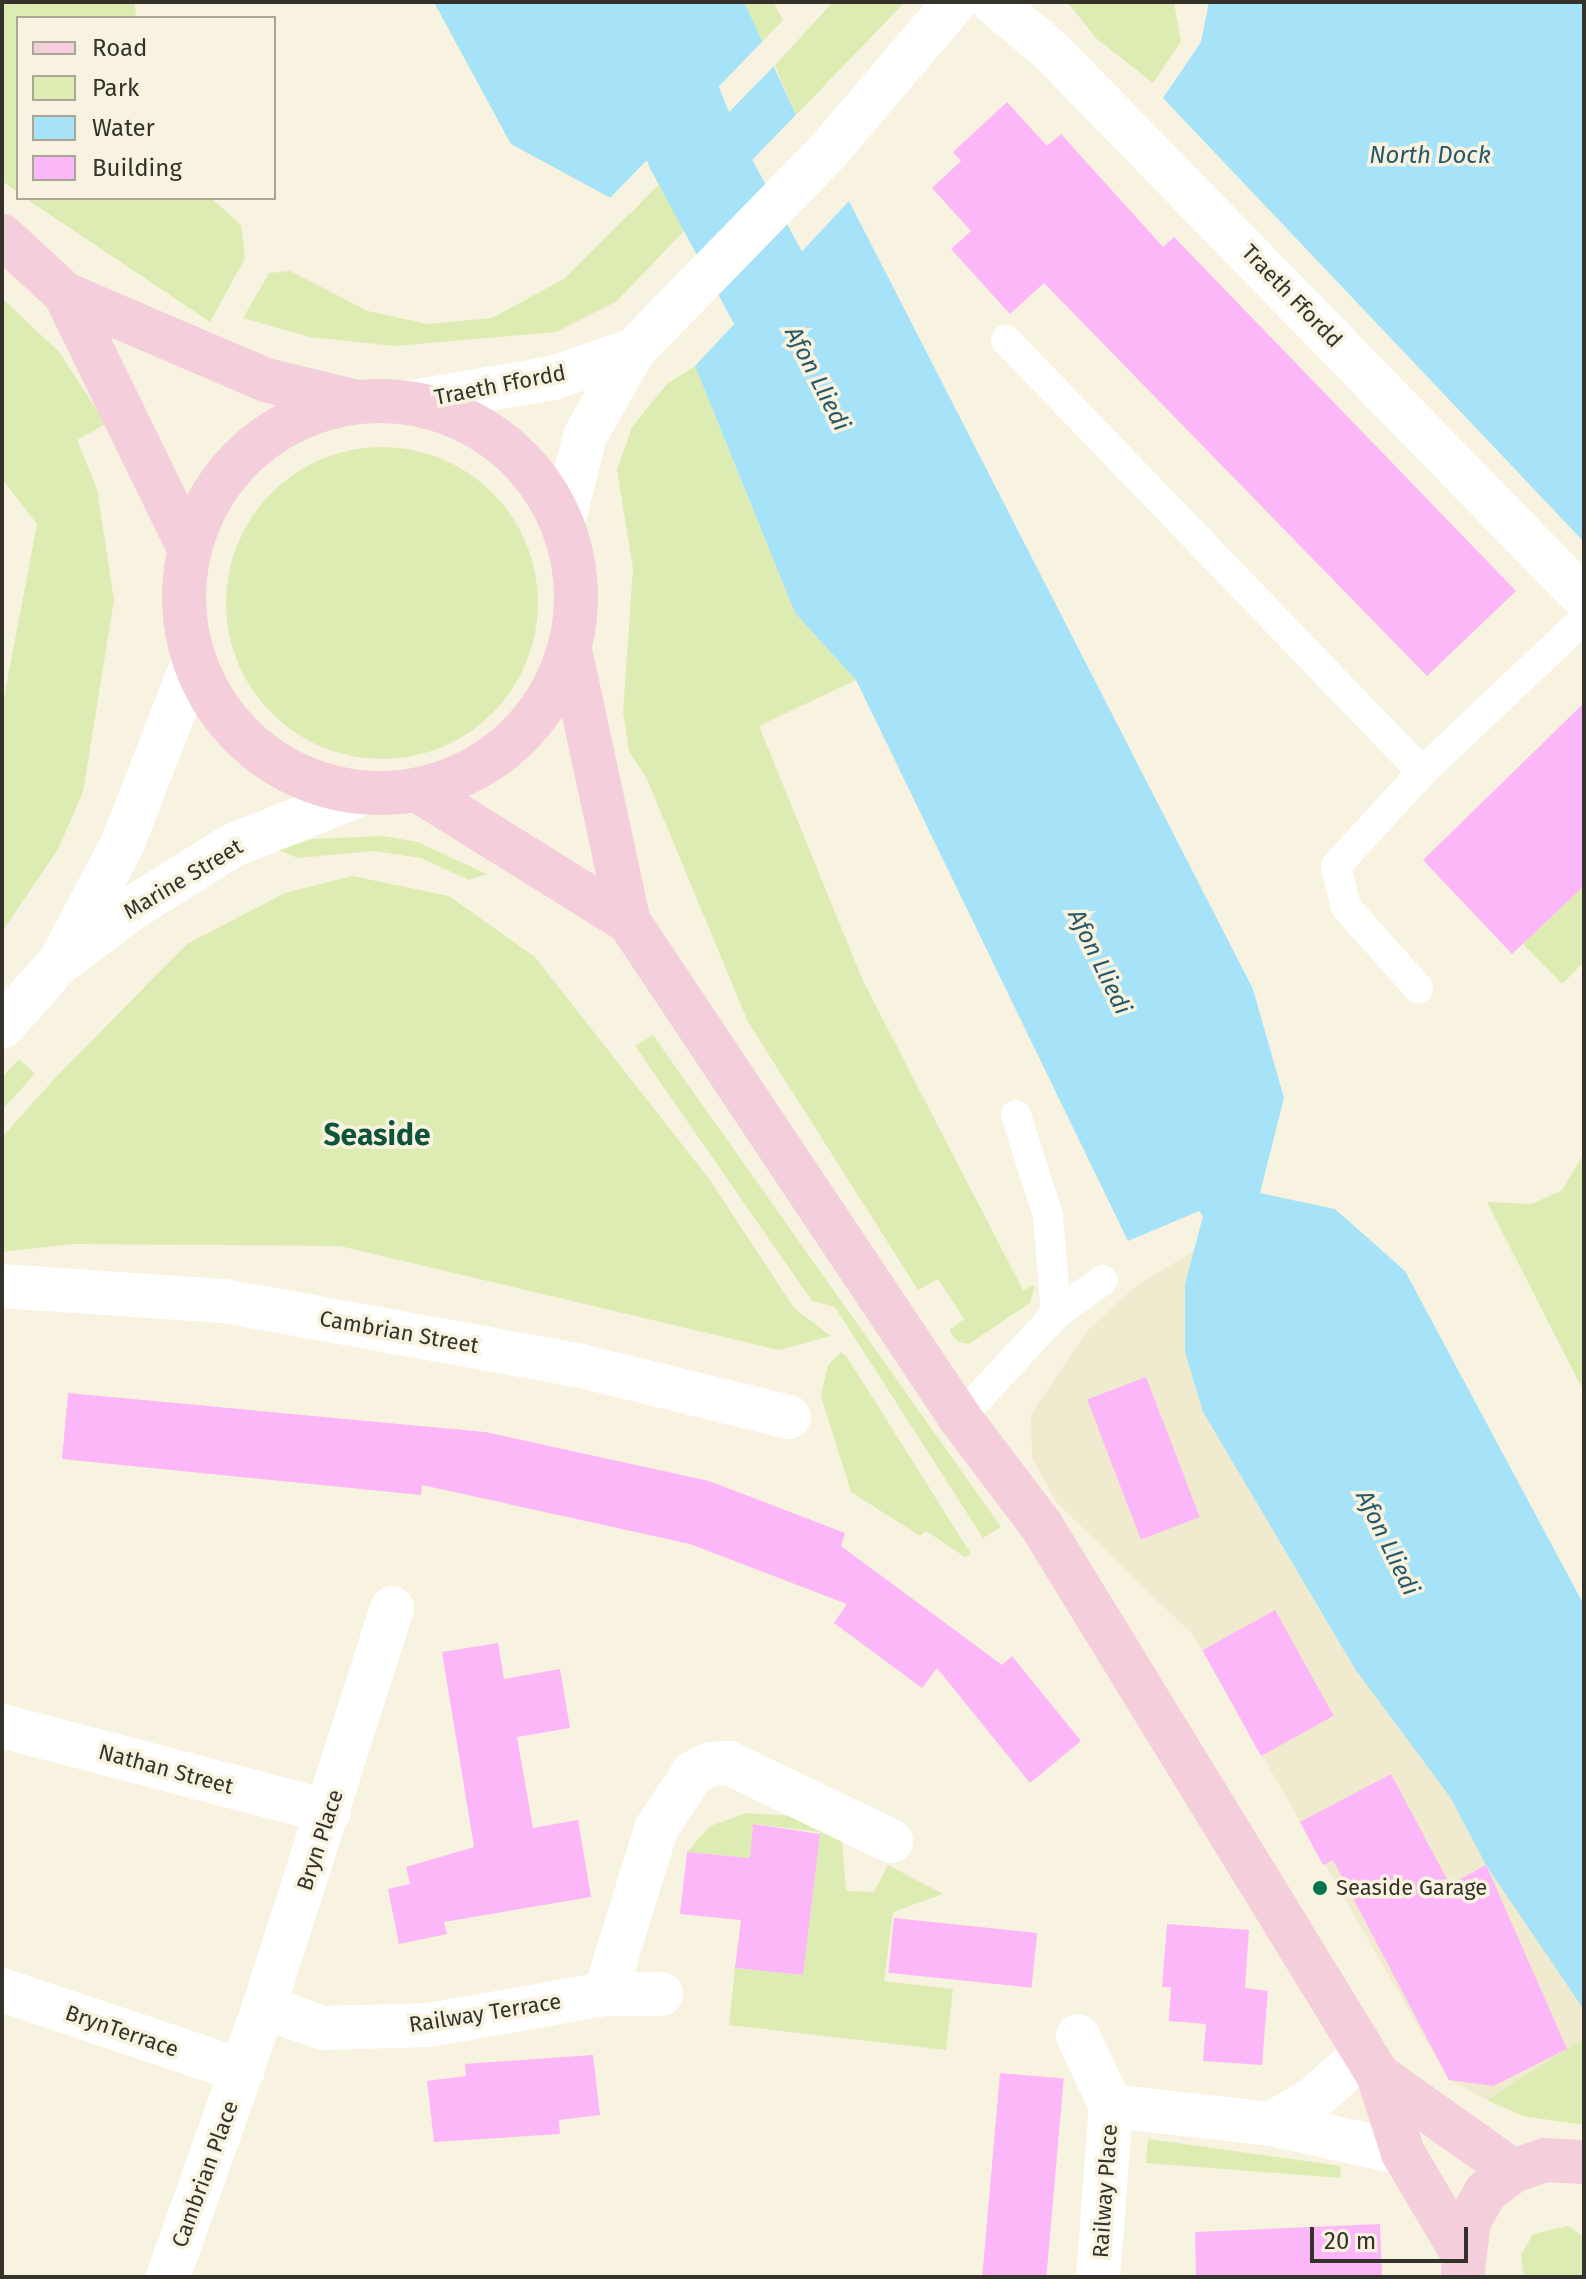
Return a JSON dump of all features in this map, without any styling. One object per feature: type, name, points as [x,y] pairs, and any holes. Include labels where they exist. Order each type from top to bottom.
[{"type":"main road","points":[[2,236],[65,294],[266,380],[353,401],[412,402],[467,420],[516,453],[549,494],[562,526],[577,597],[570,650],[548,699],[515,741],[469,773],[417,790],[363,793],[309,781],[260,754],[221,714],[193,663],[182,605],[189,548],[211,495],[248,450],[297,418],[353,401]]},
{"type":"main road","points":[[65,294],[189,548]]},
{"type":"main road","points":[[570,650],[629,922],[960,1418],[1041,1525],[1371,2064],[1403,2153],[1463,2264]]},
{"type":"main road","points":[[417,790],[629,922]]},
{"type":"main road","points":[[1371,2064],[1513,2171]]},
{"type":"main road","points":[[1463,2264],[1486,2192],[1513,2171],[1545,2160],[1584,2162]]},
{"type":"street","name":"Traeth Ffordd","points":[[562,526],[585,436],[634,350],[829,150],[955,2]]},
{"type":"street","name":"Traeth Ffordd","points":[[993,2],[1051,51],[1584,598]]},
{"type":"street","name":"Traeth Ffordd","points":[[412,402],[553,378],[634,350]]},
{"type":"street","name":"Marine Street","points":[[2,1027],[58,964],[122,845],[193,663]]},
{"type":"street","name":"Marine Street","points":[[58,964],[232,846],[363,793]]},
{"type":"street","name":"Cambrian Street","points":[[2,1286],[224,1301],[581,1366],[789,1417]]},
{"type":"street","name":"Bryn Place","points":[[243,2071],[329,1812],[392,1608]]},
{"type":"street","name":"Nathan Street","points":[[2,1726],[329,1812]]},
{"type":"street","points":[[605,1994],[656,1829],[693,1773],[710,1764],[729,1763],[891,1841]]},
{"type":"street","name":"BrynTerrace","points":[[2,1990],[243,2071]]},
{"type":"street","name":"Railway Terrace","points":[[264,2007],[323,2028],[429,2025],[605,1994],[661,1994]]},
{"type":"street","name":"Railway Place","points":[[1078,2036],[1111,2106],[1098,2277]]},
{"type":"street","points":[[1271,2124],[1371,2064]]},
{"type":"street","name":"Cambrian Place","points":[[168,2277],[243,2071]]},
{"type":"street","name":"Railway Place","points":[[1111,2106],[1271,2124],[1403,2153]]},
{"type":"lane","points":[[1006,340],[1422,772]]},
{"type":"lane","points":[[1418,988],[1346,907],[1336,866],[1422,772],[1584,619]]},
{"type":"lane","points":[[1016,1115],[1048,1216],[1056,1314]]},
{"type":"lane","points":[[960,1418],[1056,1314],[1103,1280]]},
{"type":"shaded area","points":[[1194,1251],[1185,1284],[1203,1412],[1355,1669],[1450,1797],[1486,1865],[1584,2010],[1584,2038],[1487,2100],[1449,2080],[1193,1635],[1056,1502],[1032,1458],[1031,1414],[1087,1331],[1136,1286]]},
{"type":"green space","points":[[2,2],[134,2],[137,16],[16,16],[16,192],[2,181]]},
{"type":"green space","points":[[434,2],[679,163],[703,211],[617,301],[556,332],[395,346],[310,337],[243,318],[269,273],[290,271],[368,311],[427,324],[492,318],[564,279],[633,210],[511,144]]},
{"type":"green space","points":[[647,2],[773,2],[783,20],[763,41],[775,65],[833,2],[905,2],[796,115],[775,66]]},
{"type":"green space","points":[[1067,2],[1174,2],[1181,42],[1153,83],[1097,39]]},
{"type":"green space","points":[[28,200],[213,200],[241,225],[245,258],[210,322]]},
{"type":"green space","points":[[2,298],[60,353],[106,424],[77,440],[97,489],[114,600],[83,792],[58,849],[2,932],[2,708],[37,524],[2,479]]},
{"type":"green space","points":[[695,366],[795,613],[856,680],[759,726],[863,981],[1023,1290],[1035,1285],[1030,1303],[969,1344],[958,1342],[949,1330],[964,1319],[938,1279],[918,1290],[748,1022],[647,779],[629,751],[623,712],[633,569],[617,470],[632,427],[667,384]]},
{"type":"green space","points":[[382,447],[412,450],[442,459],[469,473],[492,493],[512,516],[526,543],[535,573],[538,603],[535,633],[526,663],[512,690],[492,713],[469,733],[442,747],[412,756],[382,759],[352,756],[322,747],[295,733],[272,713],[252,690],[238,663],[229,633],[226,603],[229,573],[238,543],[252,516],[272,493],[295,473],[322,459],[352,450]]},
{"type":"green space","points":[[383,836],[417,842],[487,874],[469,880],[421,858],[374,851],[298,858],[278,850],[312,839]]},
{"type":"green space","points":[[352,876],[449,896],[535,957],[710,1180],[794,1308],[831,1336],[779,1350],[340,1246],[72,1244],[2,1252],[2,1137],[56,1077],[187,944],[285,893]]},
{"type":"green space","points":[[1584,886],[1584,962],[1562,984],[1523,944]]},
{"type":"green space","points":[[653,1035],[1001,1527],[983,1538],[835,1307],[812,1301],[635,1046]]},
{"type":"green space","points":[[19,1059],[35,1074],[2,1110],[2,1077]]},
{"type":"green space","points":[[1584,1153],[1584,1392],[1487,1202],[1532,1204],[1562,1190]]},
{"type":"green space","points":[[841,1352],[971,1554],[965,1557],[926,1531],[920,1536],[851,1492],[821,1396],[828,1365]]},
{"type":"green space","points":[[747,1813],[821,1818],[842,1839],[846,1891],[874,1892],[888,1865],[943,1894],[893,1912],[884,1981],[953,1989],[946,2050],[729,2025],[735,1968],[803,1975],[820,1832],[753,1824],[750,1858],[687,1852],[710,1826]]},
{"type":"green space","points":[[1584,2038],[1584,2125],[1523,2116],[1487,2100]]},
{"type":"green space","points":[[1148,2139],[1341,2166],[1340,2178],[1146,2163]]},
{"type":"green space","points":[[1568,2226],[1584,2237],[1584,2277],[1524,2277],[1521,2255],[1533,2234]]},
{"type":"water","points":[[434,2],[744,2],[796,115],[703,211],[679,163],[633,210],[511,144]]},
{"type":"water","name":"North Dock","points":[[1209,2],[1584,2],[1584,542],[1163,98],[1201,42]]},
{"type":"water","points":[[849,201],[1253,989],[1284,1098],[1260,1193],[1335,1209],[1405,1271],[1584,1605],[1584,2010],[1486,1865],[1450,1797],[1355,1669],[1203,1412],[1185,1352],[1185,1284],[1203,1216],[1199,1211],[1128,1241],[856,680],[795,613],[695,366]]},
{"type":"pier","points":[[766,38],[778,62],[631,213],[607,201]]},
{"type":"pier","points":[[799,112],[799,118],[700,214],[796,115]]},
{"type":"pier","points":[[847,197],[849,201],[647,303],[646,300]]},
{"type":"building","points":[[1007,102],[1047,146],[1061,134],[1163,247],[1174,237],[1516,591],[1427,676],[1044,283],[1010,314],[951,249],[971,231],[932,188],[961,161],[953,152]]},
{"type":"building","points":[[1584,703],[1584,886],[1512,954],[1423,860]]},
{"type":"building","points":[[1146,1377],[1200,1517],[1141,1540],[1087,1400]]},
{"type":"building","points":[[68,1393],[485,1432],[709,1481],[845,1533],[841,1546],[1002,1665],[1012,1656],[1081,1741],[1030,1783],[937,1668],[922,1688],[834,1623],[847,1604],[690,1544],[422,1485],[421,1495],[62,1459]]},
{"type":"building","points":[[1275,1610],[1334,1716],[1261,1756],[1202,1650]]},
{"type":"building","points":[[498,1643],[504,1679],[560,1669],[570,1728],[517,1737],[533,1828],[578,1820],[591,1897],[444,1922],[447,1934],[399,1944],[388,1889],[410,1884],[406,1867],[474,1847],[442,1652]]},
{"type":"building","points":[[1391,1774],[1450,1885],[1486,1865],[1567,2049],[1493,2086],[1449,2080],[1333,1860],[1323,1865],[1300,1822]]},
{"type":"building","points":[[753,1824],[820,1834],[803,1975],[735,1968],[741,1920],[680,1914],[687,1852],[750,1858]]},
{"type":"building","points":[[894,1918],[1037,1933],[1031,1988],[888,1973]]},
{"type":"building","points":[[1167,1924],[1249,1930],[1245,1988],[1268,1991],[1262,2065],[1203,2061],[1206,2024],[1169,2021],[1171,1987],[1162,1987]]},
{"type":"building","points":[[593,2055],[600,2115],[559,2120],[560,2134],[434,2142],[427,2081],[466,2076],[465,2064]]},
{"type":"building","points":[[1000,2073],[1064,2079],[1046,2277],[982,2277]]},
{"type":"building","points":[[1380,2224],[1382,2277],[1196,2277],[1195,2232]]},
{"type":"waterway","name":"Afon Lliedi","points":[[634,2],[693,149],[830,402]]},
{"type":"place","name":"Seaside Garage","points":[[1320,1888]]},
{"type":"district","name":"Seaside","points":[[377,1135]]}]
